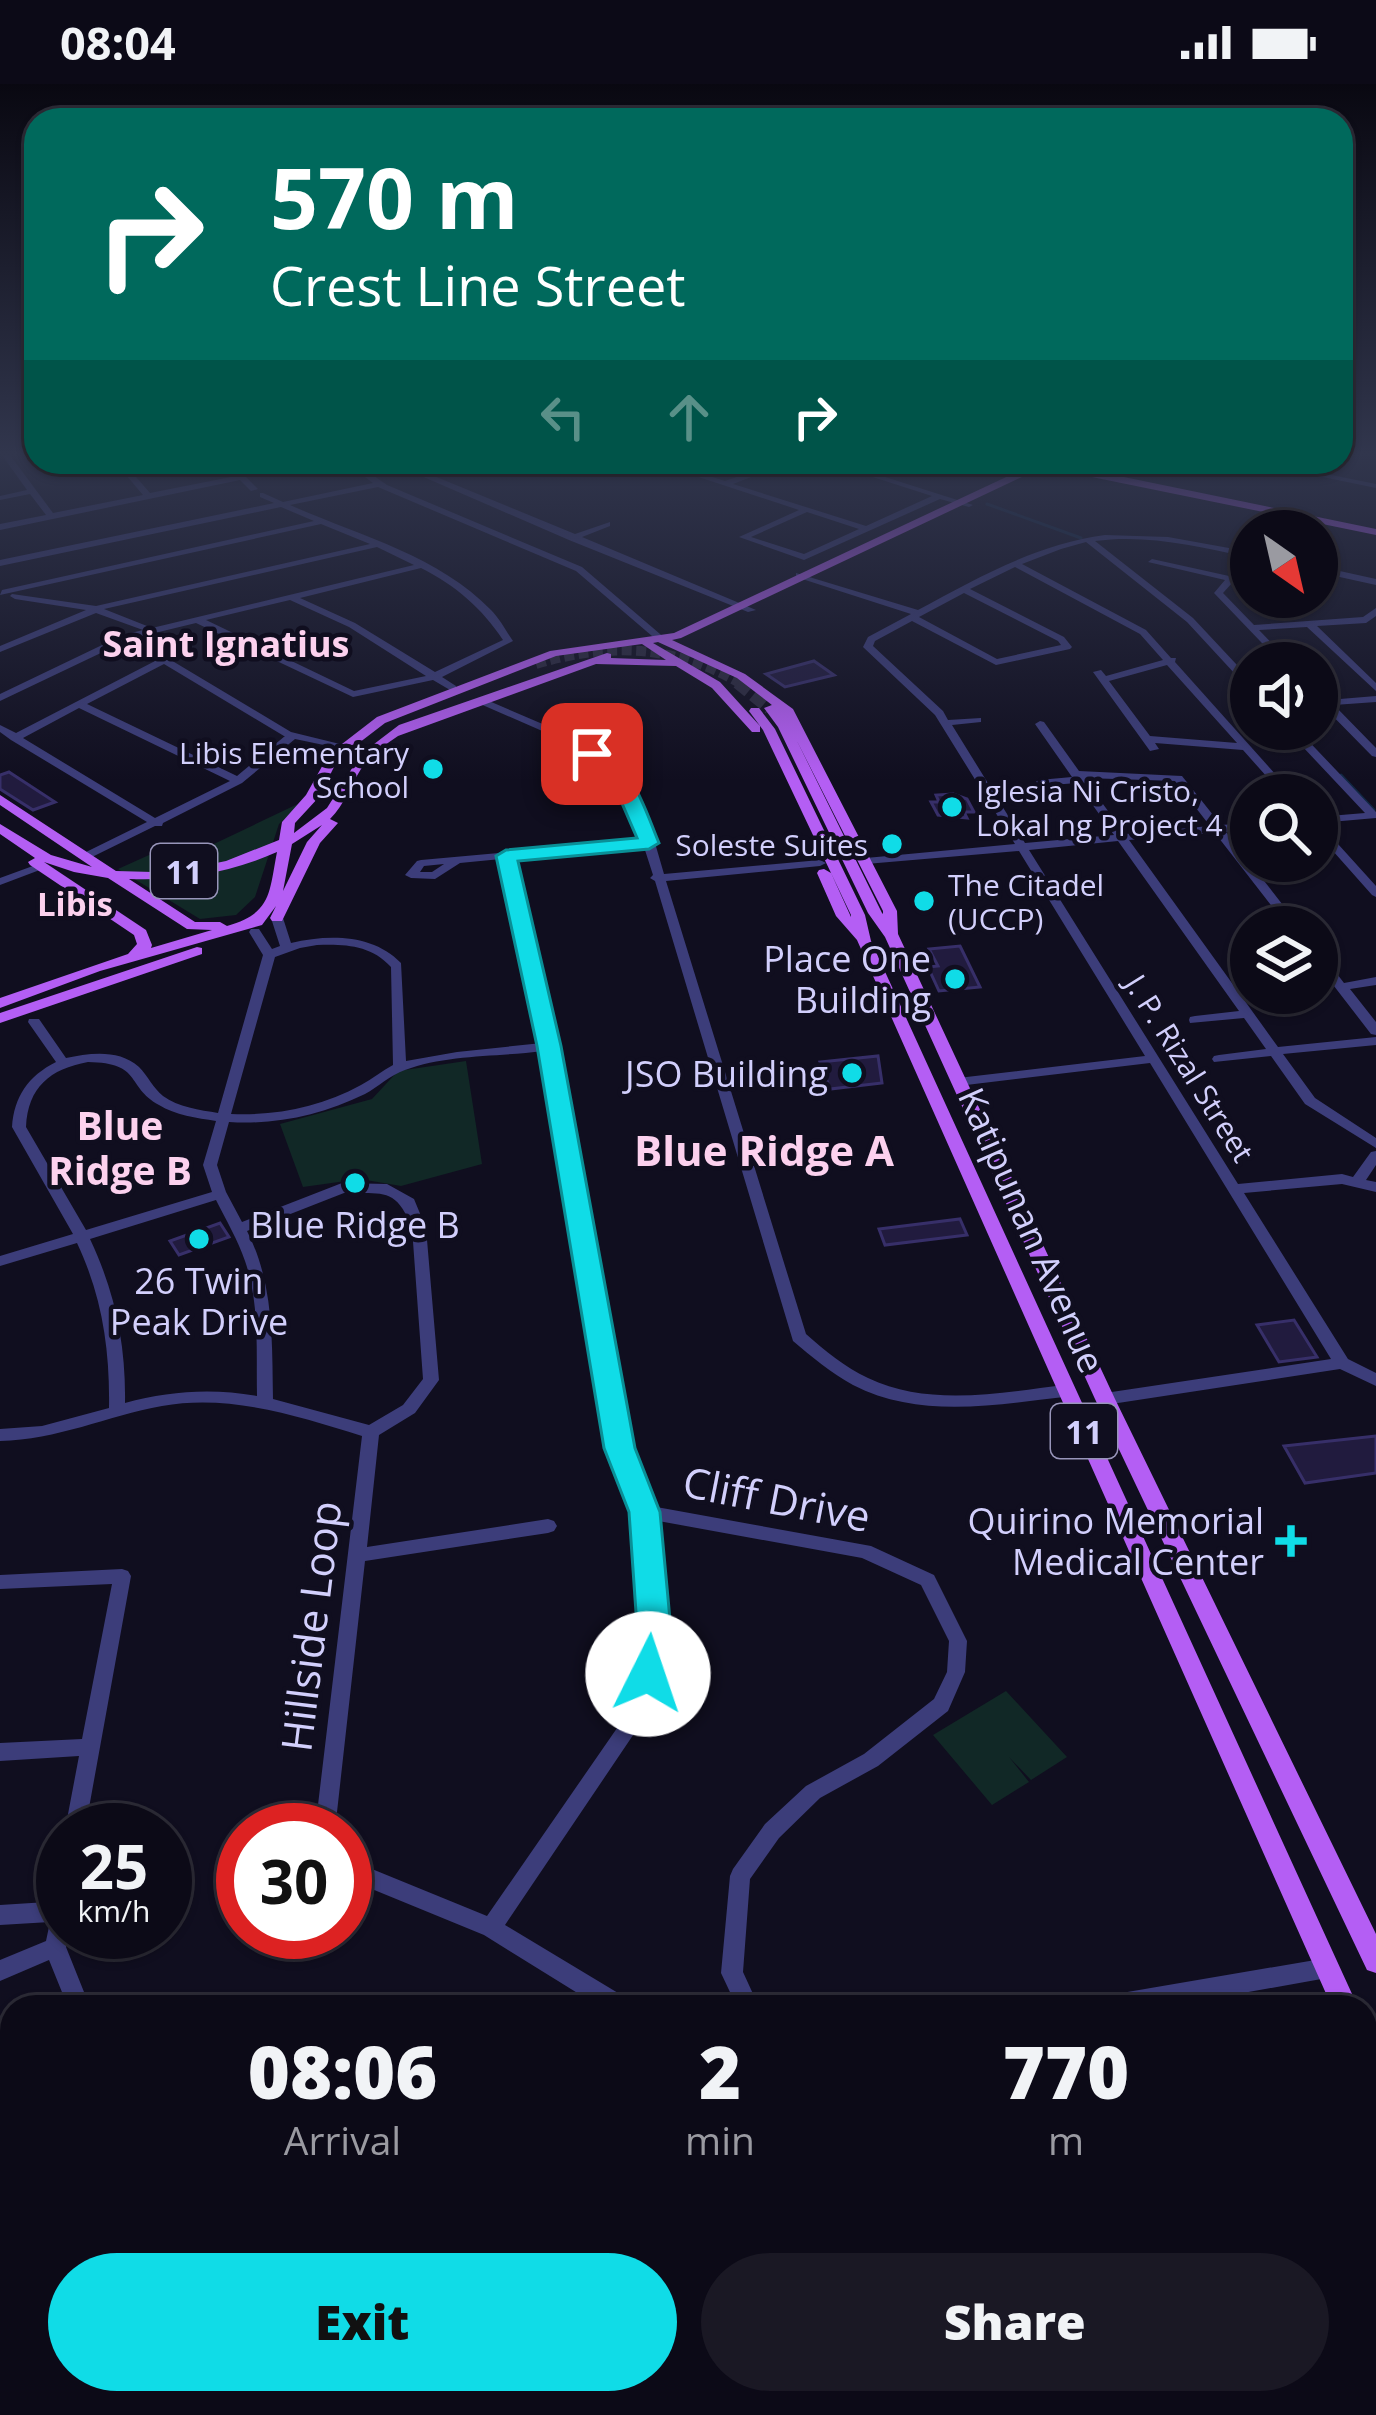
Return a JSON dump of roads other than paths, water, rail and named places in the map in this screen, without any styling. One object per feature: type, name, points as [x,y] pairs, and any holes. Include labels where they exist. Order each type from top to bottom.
[{"type":"main road","points":[[658,644],[825,564]]},
{"type":"main road","points":[[177,918],[205,928],[250,915],[259,907],[289,822],[312,797],[343,746],[388,716],[554,652],[658,644],[720,625],[846,564]]},
{"type":"main road","points":[[710,661],[703,643],[720,625]]},
{"type":"main road","points":[[589,649],[623,640],[637,628],[663,632],[695,628]]},
{"type":"main road","name":"Katipunan Avenue","points":[[658,644],[710,661],[749,681],[795,721],[890,911],[892,937]]},
{"type":"main road","name":"Katipunan Avenue","points":[[658,644],[720,689],[755,727],[843,916],[864,941]]},
{"type":"main road","name":"11","points":[[393,734],[569,667],[658,644]]},
{"type":"main road","points":[[569,667],[639,659],[697,672]]},
{"type":"main road","name":"11","points":[[0,817],[48,848],[130,866],[178,864],[236,853],[290,830],[316,811],[345,780],[368,754],[393,734],[540,666],[378,730],[351,752],[345,780],[331,812],[290,840],[241,859],[178,872],[112,872],[63,864],[0,828]]},
{"type":"main road","points":[[720,689],[749,681]]},
{"type":"main road","name":"Katipunan Avenue","points":[[1340,1995],[1064,1391],[864,941],[858,915],[763,710],[784,726],[875,913],[892,937],[1105,1399],[1376,1961]]},
{"type":"main road","name":"11","points":[[152,965],[255,932],[277,918],[315,839],[351,805],[357,790],[345,780]]},
{"type":"main road","name":"11","points":[[0,799],[177,918],[174,945],[152,965]]},
{"type":"main road","points":[[0,817],[19,810]]},
{"type":"main road","name":"11","points":[[0,837],[141,933],[145,945],[134,956]]},
{"type":"main road","points":[[0,1003],[134,956],[235,932],[264,916],[275,896],[280,852]]},
{"type":"main road","points":[[78,891],[119,876]]},
{"type":"main road","points":[[0,1018],[152,965]]},
{"type":"street","points":[[1,593],[133,564]]},
{"type":"street","points":[[2,645],[94,609],[295,564]]},
{"type":"street","points":[[196,619],[345,692],[433,677],[508,641],[475,600],[414,564]]},
{"type":"street","name":"Katipunan Avenue","points":[[567,564],[602,589],[658,644]]},
{"type":"street","points":[[636,564],[751,610]]},
{"type":"street","name":"J. P. Rizal Street","points":[[1024,564],[872,639],[868,647],[925,697],[946,723],[1342,1363]]},
{"type":"street","points":[[1118,564],[1190,620],[1230,663]]},
{"type":"street","points":[[1161,564],[1227,578]]},
{"type":"street","points":[[0,698],[150,629],[419,566]]},
{"type":"street","points":[[1018,566],[1131,622],[1173,660],[1230,728]]},
{"type":"street","points":[[799,575],[917,616],[996,662],[1067,647],[1061,639],[968,591]]},
{"type":"street","points":[[1230,575],[1218,593],[1265,642]]},
{"type":"street","points":[[1338,575],[1376,582]]},
{"type":"street","points":[[1,593],[94,609],[150,629]]},
{"type":"street","points":[[292,597],[352,625],[453,688]]},
{"type":"street","points":[[1251,628],[1366,620],[1376,611]]},
{"type":"street","points":[[1366,620],[1376,629]]},
{"type":"street","points":[[1309,624],[1376,688]]},
{"type":"street","name":"Katipunan Avenue","points":[[637,628],[658,644]]},
{"type":"street","points":[[126,637],[292,736],[343,746]]},
{"type":"street","points":[[15,738],[164,660]]},
{"type":"street","points":[[1173,660],[1101,675],[1152,744],[1230,746]]},
{"type":"street","points":[[1338,699],[1376,699]]},
{"type":"street","points":[[482,701],[576,742],[619,776],[649,843],[799,1337],[833,1370],[931,1403],[1064,1391]]},
{"type":"street","points":[[80,705],[238,781]]},
{"type":"street","points":[[1338,716],[1376,754]]},
{"type":"street","points":[[946,723],[977,720]]},
{"type":"street","points":[[1040,724],[1230,990]]},
{"type":"street","points":[[0,728],[158,824]]},
{"type":"street","points":[[88,855],[238,781],[292,736]]},
{"type":"street","points":[[1249,750],[1270,774]]},
{"type":"street","points":[[1312,750],[1375,815]]},
{"type":"street","points":[[1039,783],[1172,775],[1278,906]]},
{"type":"street","points":[[1338,820],[1375,815]]},
{"type":"street","points":[[866,862],[1230,828]]},
{"type":"street","points":[[457,861],[649,843]]},
{"type":"street","points":[[103,865],[115,844]]},
{"type":"street","points":[[1338,848],[1376,893]]},
{"type":"street","points":[[491,1928],[642,1707],[655,1641],[644,1512],[620,1448],[549,1046],[506,856]]},
{"type":"street","points":[[656,878],[820,863]]},
{"type":"street","points":[[0,882],[41,866]]},
{"type":"street","points":[[277,918],[286,945]]},
{"type":"street","points":[[255,932],[269,955]]},
{"type":"street","points":[[265,1401],[262,1302],[240,1228],[217,1195],[210,1165],[269,955],[286,945],[370,946],[391,957],[397,966],[400,1066]]},
{"type":"street","points":[[1219,1059],[1376,1036],[1338,982]]},
{"type":"street","points":[[1342,987],[1376,982]]},
{"type":"street","points":[[1195,1020],[1247,1014],[1321,1112],[1376,1144]]},
{"type":"street","points":[[34,1022],[64,1065]]},
{"type":"street","points":[[117,1412],[118,1335],[100,1269],[19,1127],[17,1108],[36,1079],[64,1065],[117,1060],[139,1074],[151,1097],[220,1118],[275,1118],[318,1109],[400,1066],[549,1046]]},
{"type":"street","points":[[958,1082],[1153,1059]]},
{"type":"street","points":[[1359,1179],[1376,1155]]},
{"type":"street","points":[[1233,1190],[1359,1179],[1376,1187]]},
{"type":"street","points":[[0,1436],[53,1432],[184,1398],[265,1401],[371,1432],[409,1409],[431,1380],[419,1228],[409,1202],[387,1190],[342,1188],[240,1228]]},
{"type":"street","points":[[0,1261],[85,1240],[217,1195]]},
{"type":"street","points":[[1105,1399],[1342,1363],[1376,1380]]},
{"type":"street","name":"Hillside Loop","points":[[328,1803],[371,1432]]},
{"type":"street","name":"Cliff Drive","points":[[644,1512],[865,1551],[928,1580],[958,1641],[956,1672],[941,1706],[871,1760],[813,1792],[772,1831],[740,1876],[732,1973],[742,1995]]},
{"type":"street","points":[[358,1555],[548,1526]]},
{"type":"street","points":[[0,1582],[122,1576],[79,1803]]},
{"type":"street","points":[[0,1752],[88,1748]]},
{"type":"street","points":[[372,1879],[491,1928],[600,1995]]},
{"type":"street","points":[[0,1916],[36,1913]]},
{"type":"street","points":[[0,1972],[36,1956]]},
{"type":"street","points":[[60,1959],[75,1995]]},
{"type":"street","points":[[1173,1995],[1328,1968]]},
{"type":"waterway","points":[[1341,775],[1374,810]]},
{"type":"tunnel","points":[[536,664],[590,652],[642,651],[693,662],[739,683]]},
{"type":"tunnel","points":[[739,683],[743,685]]},
{"type":"tunnel","points":[[739,683],[770,708]]},
{"type":"place","name":"Libis Elementary School","points":[[433,769]]},
{"type":"place","name":"Iglesia Ni Cristo, Lokal ng Project 4","points":[[952,807]]},
{"type":"place","name":"Soleste Suites","points":[[892,844]]},
{"type":"place","name":"The Citadel (UCCP)","points":[[924,901]]},
{"type":"place","name":"Place One Building","points":[[955,979]]},
{"type":"place","name":"JSO Building","points":[[852,1073]]},
{"type":"place","name":"Blue Ridge B","points":[[355,1183]]},
{"type":"place","name":"26 Twin Peak Drive","points":[[199,1239]]},
{"type":"place","name":"Quirino Memorial Medical Center","points":[[1291,1541]]},
{"type":"district","name":"Saint Ignatius","points":[[226,643]]},
{"type":"district","name":"Libis","points":[[75,903]]},
{"type":"district","name":"Blue Ridge B","points":[[120,1146]]},
{"type":"district","name":"Blue Ridge A","points":[[764,1149]]}]
